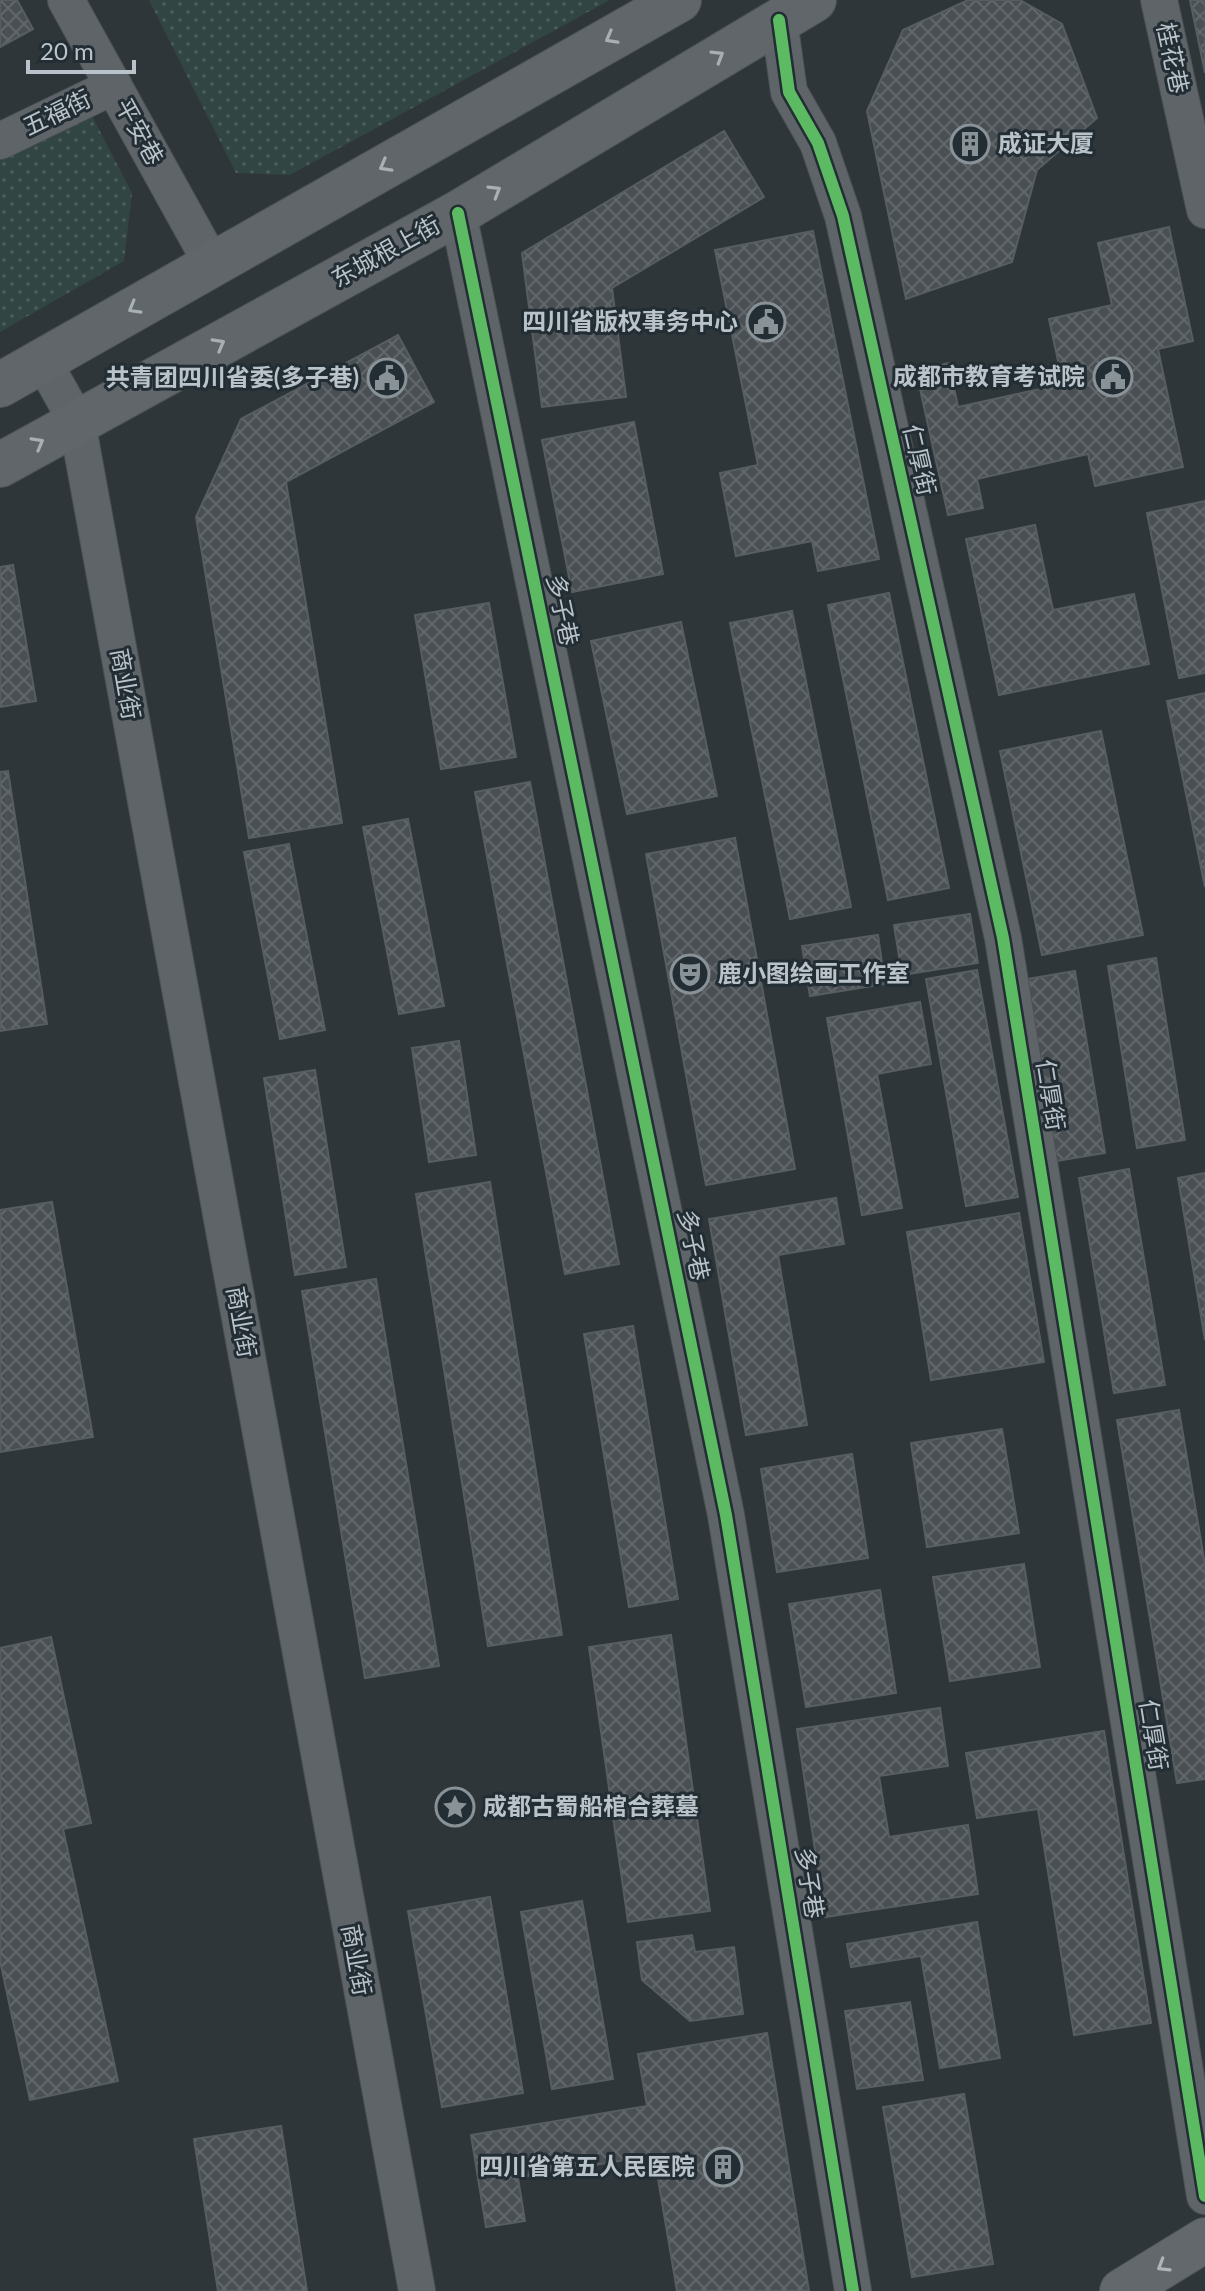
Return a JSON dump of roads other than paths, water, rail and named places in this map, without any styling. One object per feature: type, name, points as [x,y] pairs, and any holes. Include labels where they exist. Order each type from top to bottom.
[{"type":"main road","points":[[0,385],[679,0]]},
{"type":"main road","name":"东城根上街","points":[[0,465],[458,213],[796,10]]},
{"type":"main road","points":[[1122,2291],[1205,2240]]},
{"type":"street","name":"平安巷","points":[[66,0],[212,264]]},
{"type":"street","name":"桂花巷","points":[[1159,0],[1205,210]]},
{"type":"street","name":"仁厚街","points":[[796,10],[789,92],[818,143],[843,216],[1003,938],[1205,2196]]},
{"type":"street","name":"五福街","points":[[0,141],[114,86]]},
{"type":"street","name":"多子巷","points":[[458,213],[726,1515],[853,2291]]},
{"type":"street","name":"商业街","points":[[43,361],[77,422],[417,2291]]},
{"type":"place","name":"成证大厦","points":[[970,144]]},
{"type":"place","name":"四川省版权事务中心","points":[[766,322]]},
{"type":"place","name":"成都市教育考试院","points":[[1113,377]]},
{"type":"place","name":"共青团四川省委(多子巷)","points":[[387,378]]},
{"type":"place","name":"鹿小图绘画工作室","points":[[690,974]]},
{"type":"place","name":"成都古蜀船棺合葬墓","points":[[455,1807]]},
{"type":"place","name":"四川省第五人民医院","points":[[723,2167]]}]
